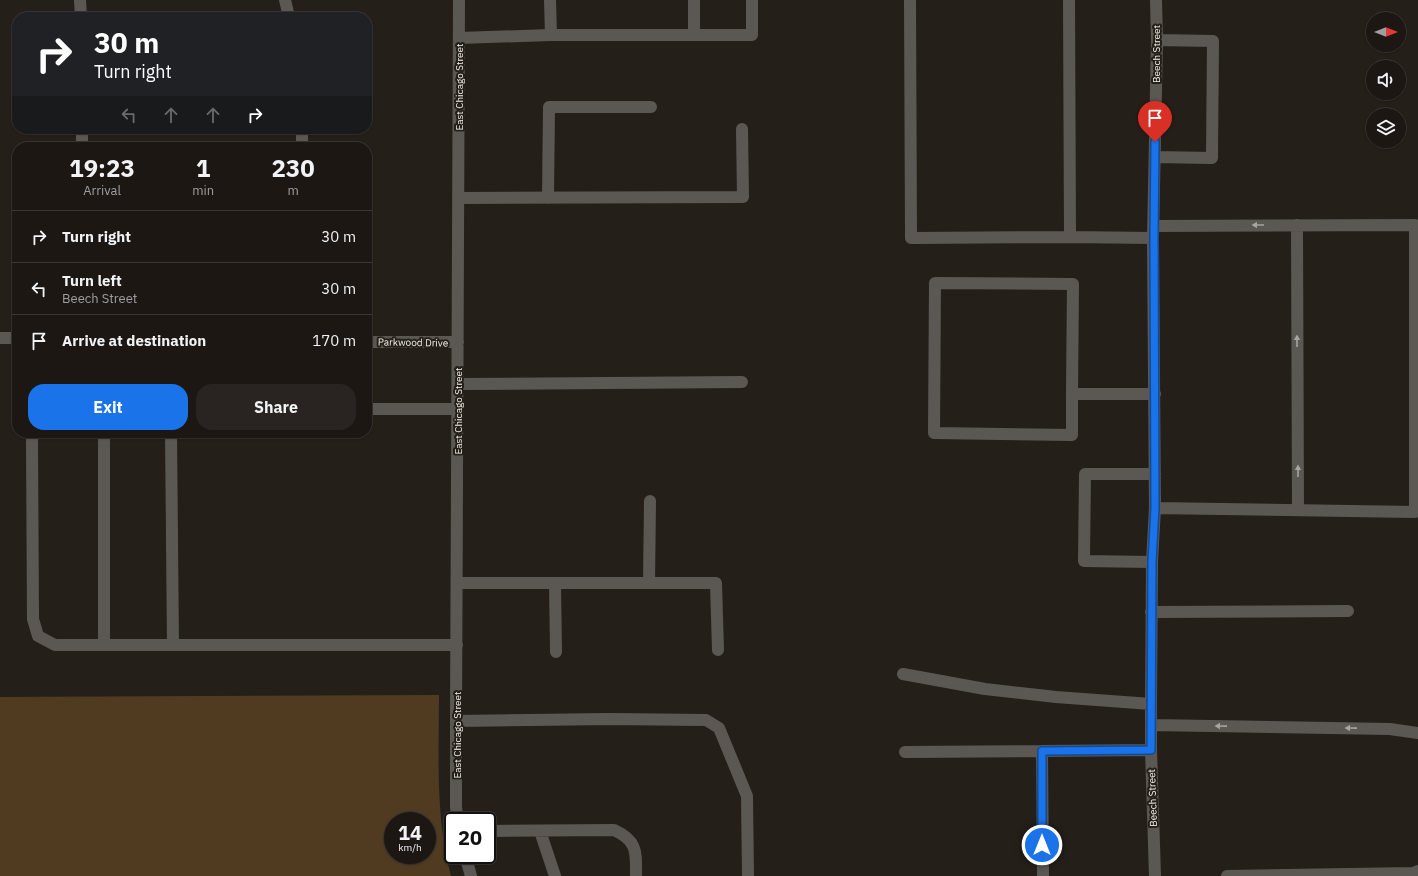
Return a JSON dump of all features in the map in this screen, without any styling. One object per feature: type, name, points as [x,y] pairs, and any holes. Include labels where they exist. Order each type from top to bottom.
[{"type":"street","points":[[80,0],[80,12]]},
{"type":"street","points":[[285,0],[288,12]]},
{"type":"street","name":"East Chicago Street","points":[[457,812],[459,0]]},
{"type":"street","points":[[550,0],[551,35]]},
{"type":"street","points":[[694,0],[694,35]]},
{"type":"street","points":[[459,38],[551,35],[752,35],[752,0]]},
{"type":"street","points":[[910,0],[911,238],[1070,237],[1297,225],[1415,225],[1415,512],[1155,508]]},
{"type":"street","points":[[1069,0],[1070,237]]},
{"type":"street","name":"Beech Street","points":[[1155,876],[1151,704],[1152,562],[1155,508],[1154,232],[1157,40],[1156,0]]},
{"type":"street","points":[[1155,157],[1212,158],[1214,40],[1157,40]]},
{"type":"street","points":[[548,198],[549,107],[651,107]]},
{"type":"street","points":[[458,198],[742,196],[742,129]]},
{"type":"street","points":[[1297,225],[1298,510]]},
{"type":"street","points":[[935,283],[1073,284],[1072,394],[1072,435],[934,433],[935,283]]},
{"type":"street","points":[[0,338],[12,338]]},
{"type":"street","name":"Parkwood Drive","points":[[372,342],[458,342]]},
{"type":"street","points":[[458,384],[742,382]]},
{"type":"street","points":[[1072,394],[1155,394]]},
{"type":"street","points":[[372,410],[458,409]]},
{"type":"street","points":[[33,438],[33,619],[38,636],[55,646],[457,646]]},
{"type":"street","points":[[104,438],[104,646]]},
{"type":"street","points":[[170,438],[173,646]]},
{"type":"street","points":[[1152,562],[1084,562],[1085,474],[1155,474]]},
{"type":"street","points":[[649,583],[650,501]]},
{"type":"street","points":[[457,583],[716,583],[718,650]]},
{"type":"street","points":[[555,583],[556,652]]},
{"type":"street","points":[[1152,612],[1348,611]]},
{"type":"street","points":[[903,674],[985,688],[1056,697],[1151,704]]},
{"type":"street","points":[[456,721],[609,719],[706,720],[720,728],[747,796],[748,876]]},
{"type":"street","points":[[1151,725],[1390,729],[1418,733]]},
{"type":"street","points":[[905,752],[1151,750]]},
{"type":"street","points":[[1042,751],[1043,876]]},
{"type":"street","points":[[496,831],[614,830],[625,835],[633,844],[636,859],[636,876]]},
{"type":"street","points":[[540,831],[555,876]]},
{"type":"street","points":[[468,864],[471,876]]},
{"type":"street","points":[[1227,876],[1413,873],[1418,871]]},
{"type":"shaded area","points":[[439,695],[440,809],[444,842],[444,864],[448,864],[451,876],[0,876],[0,697]]},
{"type":"route","points":[[1042,845],[1042,751],[1151,750],[1152,562],[1155,508],[1155,142]]}]
